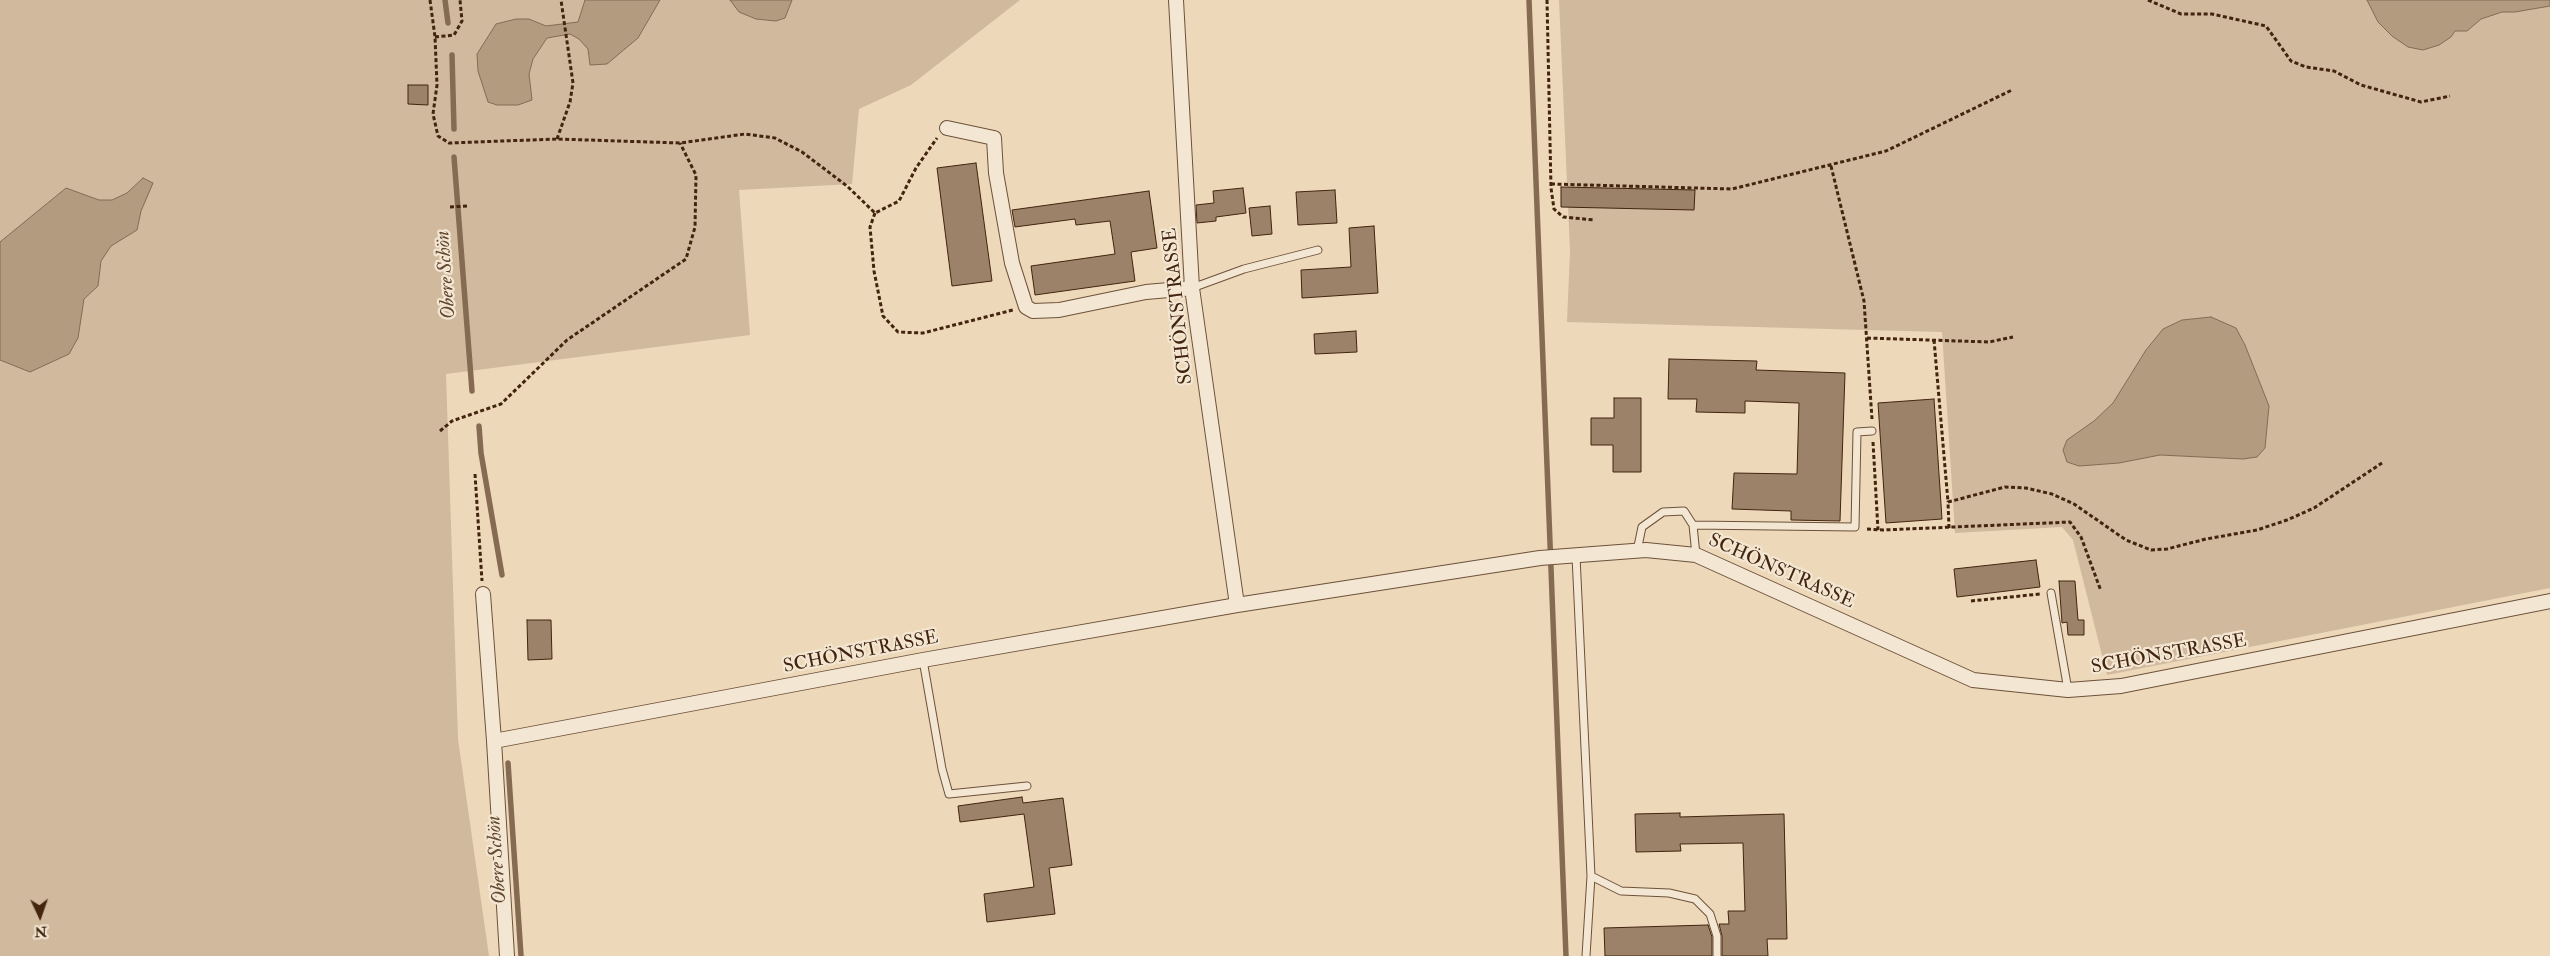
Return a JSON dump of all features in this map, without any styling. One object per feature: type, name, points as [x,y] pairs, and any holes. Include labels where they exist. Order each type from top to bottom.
[{"type":"street","name":"SCHÖNSTRASSE","points":[[1176,0],[1192,288],[1237,605]]},
{"type":"street","points":[[947,128],[994,138],[996,173],[1012,263],[1026,307],[1033,311],[1059,310],[1146,292],[1192,288]]},
{"type":"street","name":"SCHÖNSTRASSE","points":[[494,741],[923,660],[1237,605],[1540,558],[1637,551],[1696,555],[1973,680],[2068,690],[2122,686],[2550,601]]},
{"type":"street","points":[[483,594],[507,956]]},
{"type":"lane","points":[[1192,288],[1244,269],[1318,250]]},
{"type":"lane","points":[[1694,525],[1854,528],[1857,432],[1872,431]]},
{"type":"lane","points":[[1637,551],[1642,527],[1664,512],[1684,511],[1694,525],[1696,555]]},
{"type":"lane","points":[[1569,556],[1591,876],[1586,956]]},
{"type":"lane","points":[[2051,593],[2068,690]]},
{"type":"lane","points":[[923,660],[942,769],[949,794],[1027,786]]},
{"type":"lane","points":[[1591,876],[1621,891],[1669,893],[1695,899],[1710,914],[1717,936],[1717,956]]},
{"type":"path","points":[[430,0],[435,38],[436,85],[433,114],[438,136],[449,144],[557,139],[680,143],[745,134],[775,138],[802,152],[847,186],[875,213]]},
{"type":"path","points":[[435,38],[454,35],[462,21],[460,0]]},
{"type":"path","points":[[1547,0],[1551,184],[1554,209],[1563,217],[1594,220]]},
{"type":"path","points":[[2148,0],[2181,14],[2212,14],[2266,26],[2290,61],[2306,67],[2334,71],[2361,85],[2421,102],[2450,96]]},
{"type":"path","points":[[557,139],[570,102],[573,82],[560,1]]},
{"type":"path","points":[[1551,184],[1732,190],[1886,151],[2012,90]]},
{"type":"path","points":[[947,128],[930,145],[899,201],[875,213],[870,227],[874,271],[883,316],[898,332],[923,333],[1026,307]]},
{"type":"path","points":[[440,431],[452,420],[502,404],[567,340],[686,258],[695,227],[696,175],[680,143]]},
{"type":"path","points":[[1831,166],[1864,301],[1878,530]]},
{"type":"path","points":[[450,206],[467,206]]},
{"type":"path","points":[[1867,338],[1989,342],[2013,337]]},
{"type":"path","points":[[1934,340],[1949,528]]},
{"type":"path","points":[[1948,502],[2005,487],[2052,494],[2074,504],[2126,540],[2151,550],[2167,549],[2206,539],[2257,530],[2287,520],[2314,508],[2382,463]]},
{"type":"path","points":[[474,474],[483,594]]},
{"type":"path","points":[[1854,528],[1878,530],[2070,522],[2082,537],[2101,591]]},
{"type":"path","points":[[1970,601],[2051,593]]},
{"type":"shaded area","points":[[0,0],[1020,0],[911,85],[859,109],[852,184],[739,190],[750,335],[446,374],[458,739],[489,956],[0,956]]},
{"type":"shaded area","points":[[585,0],[660,0],[638,38],[607,64],[590,65],[588,49],[579,39],[570,34],[547,38],[533,59],[529,74],[532,100],[518,105],[497,105],[488,102],[478,71],[477,54],[496,24],[516,19],[529,19],[546,26],[578,22]]},
{"type":"shaded area","points":[[730,0],[792,0],[785,18],[776,21],[756,19],[739,12]]},
{"type":"shaded area","points":[[1559,0],[2550,0],[2550,588],[2107,675],[2073,540],[2062,527],[1955,533],[1942,332],[1567,322],[1570,251]]},
{"type":"shaded area","points":[[2367,0],[2550,0],[2550,6],[2515,12],[2502,12],[2481,19],[2467,31],[2455,31],[2451,37],[2439,45],[2423,50],[2408,47],[2392,36],[2378,22]]},
{"type":"shaded area","points":[[143,178],[153,183],[141,211],[137,230],[111,246],[101,261],[98,286],[84,299],[78,338],[69,354],[30,372],[0,360],[0,242],[66,188],[99,200],[112,200],[127,193]]},
{"type":"shaded area","points":[[2211,317],[2236,328],[2245,345],[2269,406],[2265,448],[2257,457],[2243,459],[2160,455],[2119,463],[2079,466],[2067,462],[2063,450],[2067,440],[2094,421],[2113,403],[2146,350],[2163,329],[2182,320]]},
{"type":"building","points":[[408,85],[428,85],[428,105],[408,104]]},
{"type":"building","points":[[976,163],[992,281],[952,286],[937,168]]},
{"type":"building","points":[[1561,187],[1695,190],[1694,210],[1561,207]]},
{"type":"building","points":[[1243,188],[1246,213],[1216,217],[1216,221],[1197,223],[1196,205],[1214,203],[1213,191]]},
{"type":"building","points":[[1335,190],[1337,223],[1298,225],[1296,192]]},
{"type":"building","points":[[1149,191],[1157,248],[1131,252],[1135,281],[1035,295],[1031,266],[1115,254],[1110,221],[1076,225],[1075,219],[1015,227],[1012,210]]},
{"type":"building","points":[[1270,206],[1272,234],[1252,236],[1249,208]]},
{"type":"building","points":[[1374,226],[1378,293],[1302,298],[1301,270],[1351,267],[1349,228]]},
{"type":"building","points":[[1356,331],[1357,352],[1315,354],[1314,334]]},
{"type":"building","points":[[1669,359],[1757,361],[1756,370],[1845,373],[1840,521],[1791,520],[1791,511],[1732,509],[1734,473],[1797,474],[1799,403],[1745,401],[1745,413],[1696,412],[1697,399],[1668,399]]},
{"type":"building","points":[[1614,398],[1641,398],[1641,472],[1613,472],[1613,445],[1591,445],[1591,418],[1614,418]]},
{"type":"building","points":[[1934,399],[1942,519],[1886,523],[1878,403]]},
{"type":"building","points":[[2036,560],[2040,587],[1957,597],[1954,569]]},
{"type":"building","points":[[2059,581],[2075,581],[2078,620],[2084,620],[2084,635],[2068,635],[2067,622],[2062,623]]},
{"type":"building","points":[[527,620],[551,620],[552,659],[528,660]]},
{"type":"building","points":[[1022,797],[1023,803],[1063,798],[1072,865],[1049,868],[1055,914],[987,922],[984,894],[1034,887],[1024,814],[960,822],[958,806]]},
{"type":"building","points":[[1680,813],[1680,817],[1784,814],[1787,939],[1767,939],[1768,956],[1722,956],[1722,936],[1719,924],[1729,924],[1728,911],[1745,911],[1743,843],[1680,844],[1681,851],[1636,852],[1635,814]]},
{"type":"building","points":[[1708,925],[1712,937],[1712,956],[1605,956],[1604,928]]},
{"type":"waterway","name":"Obere Schön","points":[[445,0],[448,23]]},
{"type":"waterway","points":[[1529,0],[1566,956]]},
{"type":"waterway","name":"Obere Schön","points":[[452,55],[454,129]]},
{"type":"waterway","name":"Obere Schön","points":[[454,157],[472,391]]},
{"type":"waterway","name":"Obere Schön","points":[[479,426],[481,453],[502,575]]},
{"type":"waterway","name":"Obere Schön","points":[[508,763],[521,956]]}]
